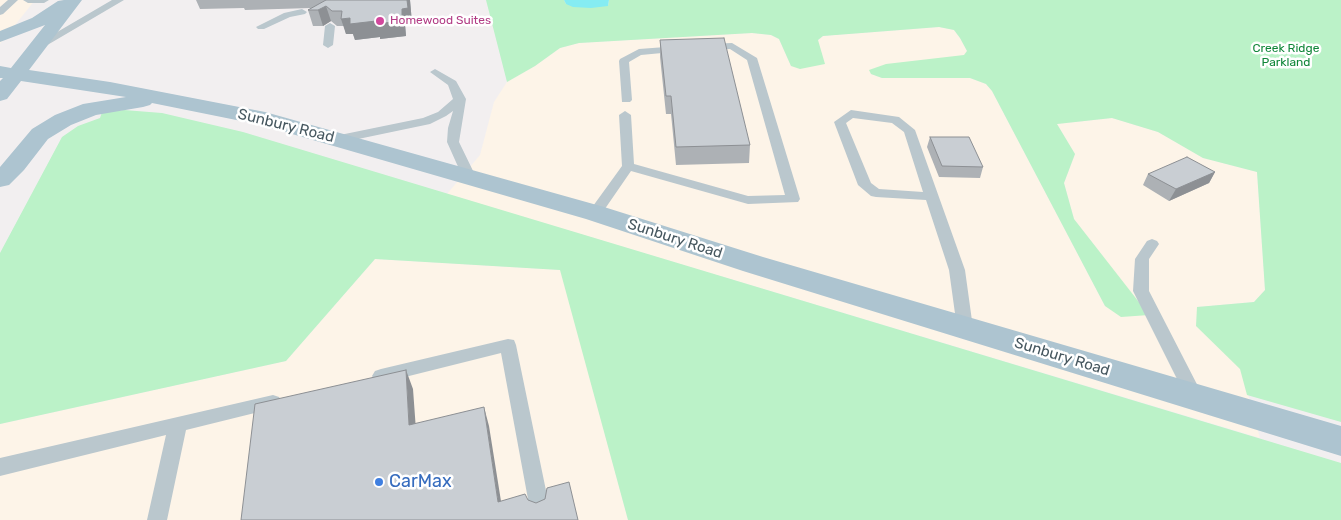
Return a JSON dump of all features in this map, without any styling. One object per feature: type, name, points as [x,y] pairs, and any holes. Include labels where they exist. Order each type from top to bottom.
[{"type":"main road","points":[[0,37],[38,22],[72,0]]},
{"type":"main road","points":[[0,95],[8,74],[40,46],[72,0]]},
{"type":"main road","points":[[0,108],[8,74]]},
{"type":"main road","name":"Sunbury Road","points":[[8,74],[110,88],[162,98],[265,119],[339,139],[595,213],[965,328],[1341,441]]},
{"type":"main road","points":[[0,180],[16,165],[40,134],[63,120],[91,109],[162,98]]},
{"type":"lane","points":[[0,12],[13,0]]},
{"type":"lane","points":[[28,0],[44,0]]},
{"type":"lane","points":[[40,46],[119,0]]},
{"type":"lane","points":[[261,28],[287,15],[302,12]]},
{"type":"lane","points":[[328,45],[330,26]]},
{"type":"lane","points":[[626,100],[624,60],[639,52],[732,46],[752,58],[793,199],[748,200],[628,166]]},
{"type":"lane","points":[[435,72],[452,83],[460,99],[453,142],[469,177]]},
{"type":"lane","points":[[339,139],[426,121],[442,114],[460,99]]},
{"type":"lane","points":[[930,196],[876,193],[865,185],[840,122],[851,114],[895,120],[909,130],[930,196],[957,270],[965,328]]},
{"type":"lane","points":[[595,213],[628,166],[625,115]]},
{"type":"lane","points":[[1152,244],[1142,259],[1142,291],[1195,398]]},
{"type":"lane","points":[[362,381],[508,345],[540,510]]},
{"type":"lane","points":[[0,467],[294,397]]},
{"type":"lane","points":[[157,520],[178,426]]},
{"type":"shaded area","points":[[0,0],[35,0],[0,44]]},
{"type":"shaded area","points":[[939,27],[954,30],[967,51],[965,55],[871,74],[882,78],[970,78],[986,84],[992,91],[1105,306],[1148,315],[1074,219],[1064,183],[1075,154],[1057,124],[1112,118],[1158,132],[1203,158],[1257,172],[1265,290],[1254,302],[1197,307],[1197,326],[1241,369],[1260,438],[447,194],[480,155],[494,102],[507,82],[535,66],[560,48],[579,43],[752,33],[771,35],[779,39],[791,66],[823,36]]},
{"type":"shaded area","points":[[375,259],[561,270],[628,520],[0,520],[0,424],[286,361]]},
{"type":"green space","name":"Creek Ridge Parkland","points":[[486,0],[564,0],[566,4],[608,6],[609,0],[1341,0],[1341,422],[1247,395],[1240,369],[1196,326],[1197,307],[1254,302],[1265,290],[1257,172],[1203,158],[1158,132],[1112,118],[1057,124],[1075,154],[1064,183],[1074,219],[1149,315],[1121,317],[1105,306],[992,91],[986,84],[970,78],[882,78],[871,74],[869,70],[886,64],[964,55],[967,51],[954,30],[939,27],[823,36],[818,40],[825,64],[800,69],[791,66],[779,39],[771,35],[752,33],[579,43],[560,48],[535,66],[507,82]]},
{"type":"green space","points":[[124,110],[162,113],[243,132],[1341,463],[1341,520],[628,520],[560,270],[375,259],[286,361],[0,424],[0,253],[62,137],[78,126],[100,118],[102,112]]},
{"type":"water","points":[[564,0],[609,0],[608,6],[591,8],[573,7],[566,4]]},
{"type":"building","points":[[326,0],[407,0],[408,8],[402,9],[402,21],[350,24],[350,18],[341,19],[342,11],[332,11],[326,6],[318,10],[308,10]]},
{"type":"building","points":[[724,38],[750,145],[676,147],[671,96],[666,96],[660,40]]},
{"type":"building","points":[[930,137],[969,137],[983,167],[942,166]]},
{"type":"building","points":[[1187,157],[1215,172],[1176,189],[1148,174]]},
{"type":"building","name":"CarMax","points":[[406,370],[409,425],[484,407],[498,502],[525,494],[528,500],[536,503],[545,499],[547,488],[569,482],[578,520],[241,520],[255,404]]},
{"type":"place","name":"Homewood Suites","points":[[380,21]]},
{"type":"place","name":"CarMax","points":[[379,482]]}]
